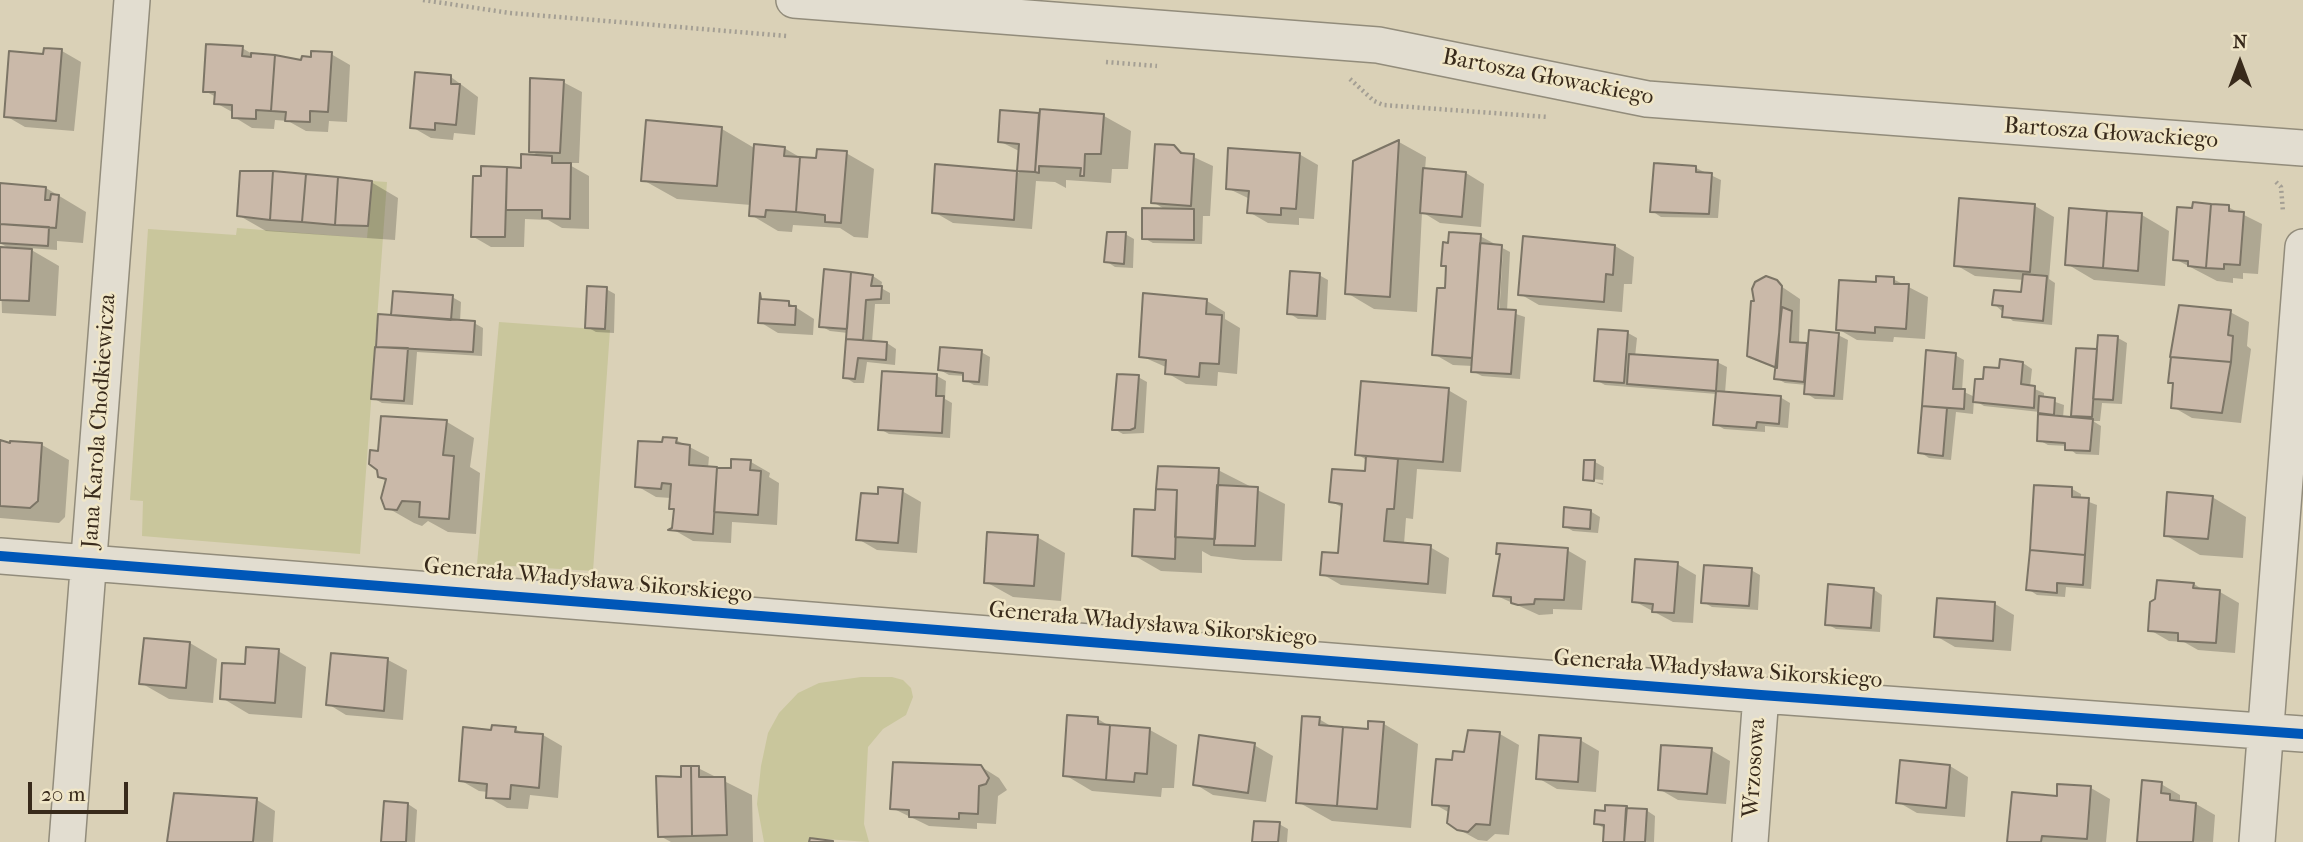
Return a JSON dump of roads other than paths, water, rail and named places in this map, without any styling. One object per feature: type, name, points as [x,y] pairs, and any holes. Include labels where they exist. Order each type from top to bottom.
[{"type":"street","name":"Jana Karola Chodkiewicza","points":[[67,842],[132,0]]},
{"type":"street","name":"Bartosza Głowackiego","points":[[794,0],[1378,45],[1647,99],[2303,148]]},
{"type":"street","points":[[2256,842],[2267,731],[2303,247]]},
{"type":"street","name":"Generała Władysława Sikorskiego","points":[[0,556],[1761,695],[2303,734]]},
{"type":"street","name":"Wrzosowa","points":[[1750,842],[1761,695]]}]
